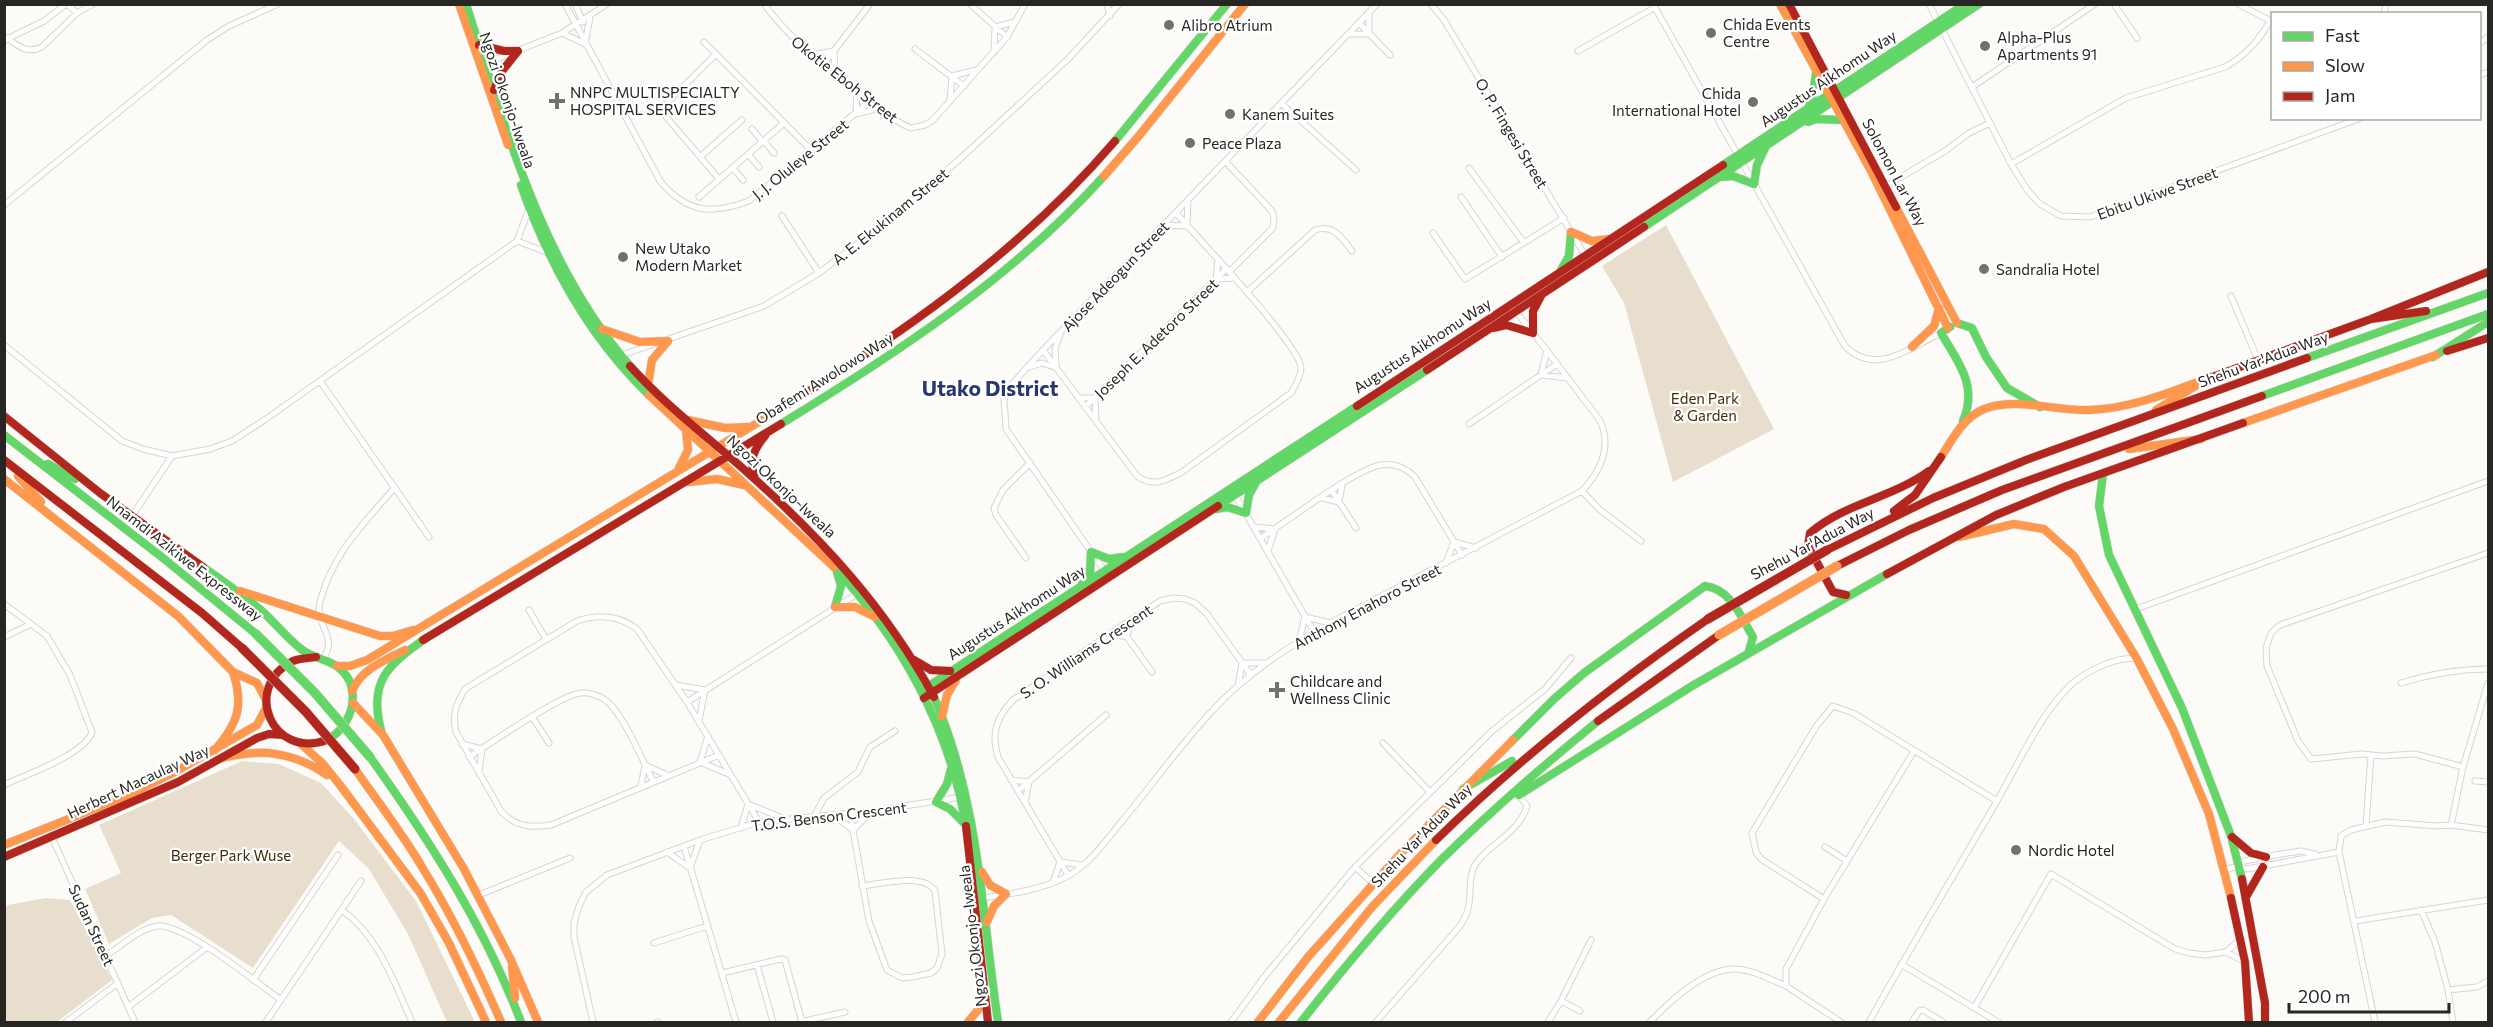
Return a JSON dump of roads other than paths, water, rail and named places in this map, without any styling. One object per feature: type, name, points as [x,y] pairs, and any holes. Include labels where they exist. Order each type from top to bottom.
[{"type":"main road","name":"Ngozi Okonjo-Iweala","points":[[459,4],[482,65],[529,209],[570,295],[618,356],[685,424]]},
{"type":"main road","name":"Ngozi Okonjo-Iweala","points":[[466,4],[479,45],[482,65],[494,90],[530,195],[549,240],[571,282],[633,379],[715,449],[862,591],[942,718],[963,771],[967,827],[985,932],[991,1022]]},
{"type":"main road","name":"Obafemi Awolowo Way","points":[[336,665],[350,668],[358,665],[847,368],[908,327],[963,286],[1019,239],[1105,154],[1227,4]]},
{"type":"main road","name":"Obafemi Awolowo Way","points":[[352,692],[360,676],[769,431],[900,349],[961,305],[1028,250],[1117,161],[1245,4]]},
{"type":"main road","name":"Solomon Lar Way","points":[[1780,4],[1886,186],[1950,325],[1952,352],[1966,380],[1971,399],[1966,417],[1958,432]]},
{"type":"main road","name":"Solomon Lar Way","points":[[1789,4],[1820,71]]},
{"type":"main road","points":[[1940,25],[1965,4]]},
{"type":"main road","points":[[1940,25],[1979,4]]},
{"type":"main road","name":"Augustus Aikhomu Way","points":[[926,692],[1211,511],[1233,492],[1259,479],[1484,331],[1513,307],[1543,292],[1588,260],[1720,177],[1740,159],[1766,147],[1834,96],[1940,25]]},
{"type":"main road","points":[[479,45],[504,51],[518,51]]},
{"type":"main road","points":[[494,90],[502,71],[518,51]]},
{"type":"main road","points":[[1795,127],[1817,119],[1846,118],[1846,100],[1851,85],[1820,71],[1808,109]]},
{"type":"main road","name":"Augustus Aikhomu Way","points":[[957,673],[1080,588],[1107,575],[1131,555],[1233,492],[1513,307],[1557,275],[1588,260],[1614,237],[1740,159],[1808,109],[1834,96]]},
{"type":"main road","name":"Solomon Lar Way","points":[[1846,118],[1950,325]]},
{"type":"main road","points":[[1720,177],[1733,176],[1754,184],[1757,165],[1766,147]]},
{"type":"main road","points":[[1557,275],[1569,259],[1570,232],[1592,241],[1614,237]]},
{"type":"main road","points":[[1855,536],[1907,502],[1922,486],[1958,432],[1973,415],[1986,408],[2002,406],[2089,410],[2119,407],[2158,397],[2371,319],[2488,272]]},
{"type":"main road","points":[[1484,331],[1506,325],[1533,333],[1533,311],[1543,292]]},
{"type":"main road","points":[[2371,319],[2427,311],[2484,294]]},
{"type":"main road","name":"Shehu Yar'Adua Way","points":[[1279,1023],[1340,943],[1454,819],[1537,745],[1631,672],[1708,619],[1827,550],[1984,477],[2484,294]]},
{"type":"main road","points":[[1911,347],[1934,326],[1940,311],[1939,306]]},
{"type":"main road","points":[[1301,1023],[1401,904],[1479,823],[1594,722],[1719,635],[1837,566],[1947,513],[2002,490],[2488,314]]},
{"type":"main road","points":[[2433,357],[2488,322]]},
{"type":"main road","name":"Solomon Lar Way","points":[[1950,325],[1965,324],[1971,328],[2007,388],[2042,408]]},
{"type":"main road","points":[[601,328],[640,342],[668,340]]},
{"type":"main road","points":[[1479,823],[1660,704],[1850,594],[1992,517],[2103,474],[2488,338]]},
{"type":"main road","points":[[648,385],[650,361],[656,351],[668,340]]},
{"type":"main road","points":[[2117,428],[2153,411],[2210,377]]},
{"type":"main road","name":"Nnamdi Azikiwe Expressway","points":[[4,416],[99,492],[269,617],[300,648],[320,658]]},
{"type":"main road","points":[[677,471],[684,462],[689,447],[685,424],[725,429],[751,426]]},
{"type":"main road","points":[[755,487],[750,460],[756,447],[769,431]]},
{"type":"main road","name":"Nnamdi Azikiwe Expressway","points":[[4,435],[174,565],[256,634],[315,693],[370,757],[427,836],[450,873],[488,945],[516,1006],[521,1023]]},
{"type":"main road","points":[[2109,452],[2201,439]]},
{"type":"main road","points":[[27,452],[99,492]]},
{"type":"main road","points":[[1850,594],[1839,595],[1833,592],[1808,546],[1810,533],[1839,513],[1918,479],[1941,457]]},
{"type":"main road","points":[[4,461],[58,520]]},
{"type":"main road","points":[[4,461],[176,592],[242,648],[306,712],[355,769],[410,847],[461,936],[501,1023]]},
{"type":"main road","points":[[2103,474],[2099,507],[2109,555],[2182,708],[2231,836],[2246,897],[2265,1003],[2265,1023]]},
{"type":"main road","points":[[4,479],[178,616],[233,672],[257,683],[275,728],[283,735],[300,743],[323,764],[421,894],[449,943],[486,1021]]},
{"type":"main road","points":[[678,485],[698,480],[720,479],[755,487]]},
{"type":"main road","points":[[1211,511],[1227,507],[1246,513],[1251,490],[1259,479]]},
{"type":"main road","name":"Ngozi Okonjo-Iweala","points":[[755,487],[836,556],[912,659],[964,796],[980,869],[979,899],[984,991],[991,1022]]},
{"type":"main road","points":[[1992,517],[1995,528]]},
{"type":"main road","points":[[1949,539],[2014,524],[2044,529],[2074,556],[2137,659],[2178,740],[2209,814],[2241,939],[2245,962],[2249,1023]]},
{"type":"main road","points":[[1080,588],[1090,573],[1091,552],[1109,559],[1131,555]]},
{"type":"main road","points":[[835,566],[842,586],[835,607],[855,606],[880,621]]},
{"type":"main road","points":[[224,582],[247,593],[380,636],[393,636],[413,630]]},
{"type":"main road","points":[[1258,1023],[1308,957],[1374,883],[1463,789],[1569,685],[1701,587],[1713,586],[1724,594],[1753,637],[1749,653]]},
{"type":"main road","points":[[382,735],[375,705],[380,680],[393,662],[426,638]]},
{"type":"main road","points":[[266,704],[267,687],[273,676],[292,660],[320,658],[336,665],[343,673],[352,692],[353,703],[347,721],[335,735],[312,744],[300,743]]},
{"type":"main road","points":[[912,659],[931,670],[957,673],[947,695],[942,718]]},
{"type":"main road","points":[[219,754],[232,730],[238,712],[240,692],[233,672]]},
{"type":"main road","points":[[353,703],[382,735],[478,895],[512,960],[538,1023]]},
{"type":"main road","name":"Herbert Macaulay Way","points":[[4,857],[50,833],[178,782],[257,725],[266,704]]},
{"type":"main road","name":"Herbert Macaulay Way","points":[[219,754],[270,734],[283,735]]},
{"type":"main road","points":[[1463,789],[1537,745]]},
{"type":"main road","points":[[219,754],[250,751],[283,753],[319,768],[340,784]]},
{"type":"main road","points":[[952,767],[947,784],[936,802],[957,814],[967,827]]},
{"type":"main road","name":"Herbert Macaulay Way","points":[[4,845],[50,833]]},
{"type":"main road","points":[[2231,836],[2264,862],[2246,897]]},
{"type":"main road","points":[[980,869],[990,885],[1006,894],[990,912],[985,932]]},
{"type":"main road","points":[[512,960],[516,1006]]},
{"type":"main road","points":[[968,1023],[978,1010],[984,991]]},
{"type":"street","points":[[6,39],[44,21],[66,4],[77,13]]},
{"type":"street","points":[[6,39],[22,48],[35,50],[42,47],[77,13],[93,4]]},
{"type":"street","points":[[4,205],[207,40],[229,26],[278,4]]},
{"type":"street","name":"J. J. Oluleye Street","points":[[565,4],[660,181],[672,196],[683,203],[709,210],[727,209],[749,201],[870,101]]},
{"type":"street","points":[[574,4],[583,22]]},
{"type":"street","points":[[482,65],[562,33],[583,22],[607,4]]},
{"type":"street","name":"Okotie Eboh Street","points":[[764,4],[811,55],[870,101],[911,128],[932,121],[1006,37],[1025,4]]},
{"type":"street","points":[[771,13],[772,4]]},
{"type":"street","points":[[823,65],[870,4]]},
{"type":"street","points":[[970,4],[1006,37]]},
{"type":"street","points":[[1107,4],[1110,16]]},
{"type":"street","name":"A. E. Ekukinam Street","points":[[618,356],[764,306],[819,273],[882,225],[961,158],[1067,60],[1119,4]]},
{"type":"street","name":"Ajose Adeogun Street","points":[[1107,575],[1006,429],[1004,399],[1012,384],[1043,350],[1377,4]]},
{"type":"street","name":"O. P. Fingesi Street","points":[[1431,4],[1444,20],[1588,260]]},
{"type":"street","name":"Ebitu Ukiwe Street","points":[[1929,4],[2011,164],[2028,191],[2040,204],[2061,216],[2090,217],[2356,120]]},
{"type":"street","points":[[1972,87],[2096,4]]},
{"type":"street","points":[[2114,4],[2137,38]]},
{"type":"street","points":[[2011,164],[2126,98],[2225,67],[2237,60],[2259,39],[2271,21],[2238,4]]},
{"type":"street","points":[[1578,51],[1654,6],[1845,346],[1854,355],[1864,360],[1879,361],[1911,347],[1950,325]]},
{"type":"street","points":[[1369,34],[1370,12]]},
{"type":"street","points":[[562,33],[585,44],[590,17]]},
{"type":"street","points":[[995,27],[1015,22]]},
{"type":"street","points":[[1359,23],[1390,55]]},
{"type":"street","points":[[994,52],[995,27]]},
{"type":"street","points":[[1348,34],[1369,34]]},
{"type":"street","points":[[704,42],[812,151]]},
{"type":"street","points":[[915,49],[964,86]]},
{"type":"street","points":[[811,55],[834,51]]},
{"type":"street","points":[[834,51],[835,75]]},
{"type":"street","points":[[716,54],[665,105],[662,112],[719,179]]},
{"type":"street","points":[[952,76],[978,70]]},
{"type":"street","points":[[950,101],[952,76]]},
{"type":"street","points":[[857,91],[856,114],[880,108]]},
{"type":"street","points":[[1281,103],[1356,170]]},
{"type":"street","points":[[700,157],[742,120]]},
{"type":"street","points":[[699,197],[784,123]]},
{"type":"street","points":[[1886,186],[1945,151],[1954,142],[1990,123]]},
{"type":"street","points":[[752,129],[774,153]]},
{"type":"street","points":[[748,154],[759,167]]},
{"type":"street","name":"Joseph E. Adetoro Street","points":[[1085,407],[1216,279],[1273,228],[1272,211],[1226,162]]},
{"type":"street","points":[[733,168],[742,180]]},
{"type":"street","points":[[1469,168],[1524,243]]},
{"type":"street","points":[[1461,197],[1502,257]]},
{"type":"street","points":[[1187,226],[1188,200]]},
{"type":"street","points":[[4,345],[122,441],[172,456],[210,450],[232,441],[517,241],[529,209]]},
{"type":"street","points":[[1043,350],[1143,481],[1156,483],[1182,472],[1291,393],[1298,381],[1301,367],[1296,352],[1247,292],[1176,213]]},
{"type":"street","points":[[782,216],[819,273]]},
{"type":"street","points":[[1433,233],[1465,279],[1564,218]]},
{"type":"street","points":[[1164,225],[1187,226]]},
{"type":"street","points":[[1247,292],[1315,230],[1325,228],[1335,230],[1352,251]]},
{"type":"street","points":[[517,241],[549,254]]},
{"type":"street","points":[[1218,259],[1216,279],[1234,278]]},
{"type":"street","points":[[2231,296],[2258,360]]},
{"type":"street","name":"Anthony Enahoro Street","points":[[979,899],[1053,882],[1082,865],[1108,840],[1213,710],[1238,685],[1299,641],[1582,491],[1593,479],[1602,464],[1605,452],[1599,420],[1513,307]]},
{"type":"street","points":[[1056,368],[1055,349],[1061,331]]},
{"type":"street","points":[[1541,375],[1546,350]]},
{"type":"street","points":[[1027,367],[1042,363],[1056,368]]},
{"type":"street","points":[[1469,424],[1557,364]]},
{"type":"street","points":[[1541,375],[1568,378]]},
{"type":"street","points":[[320,381],[429,537]]},
{"type":"street","points":[[1078,398],[1095,398],[1096,421]]},
{"type":"street","points":[[132,516],[172,456]]},
{"type":"street","points":[[1026,558],[994,508],[1002,490],[1030,463]]},
{"type":"street","points":[[1261,538],[1369,469],[1380,465],[1399,466],[1415,477],[1462,555]]},
{"type":"street","points":[[2136,609],[2488,481]]},
{"type":"street","points":[[1339,502],[1342,485]]},
{"type":"street","points":[[320,658],[328,651],[329,644],[320,617],[320,603],[335,560],[395,487]]},
{"type":"street","points":[[1332,491],[1356,528]]},
{"type":"street","points":[[1582,491],[1599,509],[1641,541]]},
{"type":"street","points":[[1233,492],[1314,632]]},
{"type":"street","points":[[1322,498],[1339,502]]},
{"type":"street","points":[[1254,527],[1275,529]]},
{"type":"street","points":[[1268,551],[1275,529]]},
{"type":"street","points":[[1454,542],[1476,548]]},
{"type":"street","points":[[1446,563],[1454,542]]},
{"type":"street","points":[[2463,767],[2415,754],[2362,754],[2311,759],[2298,741],[2269,674],[2266,655],[2271,633],[2280,625],[2488,553]]},
{"type":"street","points":[[687,702],[862,591]]},
{"type":"street","name":"S. O. Williams Crescent","points":[[1068,875],[998,757],[993,741],[995,725],[1002,712],[1013,700],[1110,633],[1161,601],[1173,598],[1185,598],[1195,603],[1207,614],[1251,675]]},
{"type":"street","points":[[4,604],[29,625],[47,636],[70,675],[92,732],[89,740],[74,752],[4,785]]},
{"type":"street","points":[[529,610],[546,639]]},
{"type":"street","points":[[719,755],[551,825],[535,827],[519,825],[508,819],[469,757],[456,732],[453,719],[457,703],[465,689],[577,621],[603,617],[627,622],[643,636],[676,685],[699,721],[759,822]]},
{"type":"street","points":[[1305,617],[1330,623]]},
{"type":"street","points":[[1299,641],[1305,617]]},
{"type":"street","points":[[1127,637],[1131,620]]},
{"type":"street","points":[[4,637],[29,625]]},
{"type":"street","points":[[1120,627],[1152,672]]},
{"type":"street","points":[[1110,633],[1127,637]]},
{"type":"street","points":[[2125,657],[2130,647]]},
{"type":"street","points":[[1869,1023],[2023,753],[2060,697],[2088,673],[2125,657],[2137,659]]},
{"type":"street","points":[[1231,1023],[1265,976],[1355,867],[1492,730],[1545,689],[1571,658]]},
{"type":"street","points":[[1238,685],[1242,663],[1267,663]]},
{"type":"street","points":[[2401,683],[2463,669],[2488,669]]},
{"type":"street","points":[[2451,825],[2463,767],[2488,683]]},
{"type":"street","points":[[676,685],[705,690]]},
{"type":"street","points":[[699,721],[705,690]]},
{"type":"street","points":[[469,757],[567,696],[580,693],[599,696],[609,703],[617,713],[653,781]]},
{"type":"street","points":[[1824,900],[1761,859],[1756,852],[1752,833],[1817,725],[1833,705],[1853,713],[1997,801]]},
{"type":"street","points":[[1018,791],[1106,715]]},
{"type":"street","points":[[533,718],[549,742]]},
{"type":"street","points":[[815,816],[824,798],[858,772],[870,747],[894,731]]},
{"type":"street","points":[[700,762],[708,736]]},
{"type":"street","points":[[1383,743],[1429,791]]},
{"type":"street","points":[[462,744],[483,748]]},
{"type":"street","points":[[479,773],[483,748]]},
{"type":"street","points":[[1786,986],[1786,969],[1847,861],[1914,752]]},
{"type":"street","points":[[2366,826],[2371,755]]},
{"type":"street","points":[[700,762],[731,775]]},
{"type":"street","points":[[645,765],[667,775]]},
{"type":"street","points":[[641,786],[645,765]]},
{"type":"street","points":[[1011,780],[1029,782]]},
{"type":"street","points":[[2475,781],[2488,782]]},
{"type":"street","points":[[1025,803],[1029,782]]},
{"type":"street","points":[[1376,1023],[1460,926],[1468,910],[1471,877],[1476,862],[1524,816],[1527,806],[1519,795]]},
{"type":"street","name":"T.O.S. Benson Crescent","points":[[592,1019],[574,937],[574,923],[586,892],[607,875],[700,840],[759,822],[873,811],[964,796]]},
{"type":"street","points":[[748,804],[787,819]]},
{"type":"street","points":[[741,828],[748,804]]},
{"type":"street","points":[[853,830],[873,811]]},
{"type":"street","points":[[850,813],[862,886],[869,921],[887,970],[902,978],[931,973],[937,968],[942,954],[936,891],[932,886],[922,880],[862,886]]},
{"type":"street","points":[[833,815],[853,830]]},
{"type":"street","points":[[2375,1023],[2339,852],[2341,837],[2351,830],[2385,822],[2451,825],[2488,830]]},
{"type":"street","name":"Sudan Street","points":[[50,833],[135,1023]]},
{"type":"street","points":[[690,867],[700,840]]},
{"type":"street","points":[[684,846],[736,1023]]},
{"type":"street","points":[[1825,847],[1847,861]]},
{"type":"street","points":[[2239,866],[2247,869],[2301,851],[2317,855]]},
{"type":"street","points":[[667,852],[690,867]]},
{"type":"street","points":[[2224,870],[2239,866],[2244,861],[2306,859],[2339,852]]},
{"type":"street","points":[[253,980],[338,855]]},
{"type":"street","points":[[478,895],[570,858]]},
{"type":"street","points":[[1053,882],[1060,862],[1082,865]]},
{"type":"street","points":[[1355,867],[1374,883]]},
{"type":"street","points":[[1974,1008],[2051,874],[2175,949],[2205,955],[2226,952],[2241,939]]},
{"type":"street","points":[[266,1023],[361,881]]},
{"type":"street","points":[[2355,921],[2488,900]]},
{"type":"street","points":[[342,910],[365,929],[412,1023]]},
{"type":"street","points":[[2421,910],[2435,942],[2448,990],[2453,1023]]},
{"type":"street","points":[[106,956],[146,930],[158,926],[174,928],[281,1000]]},
{"type":"street","points":[[654,943],[708,926]]},
{"type":"street","points":[[1548,1023],[1591,940]]},
{"type":"street","points":[[128,1006],[206,948]]},
{"type":"street","points":[[2226,952],[2245,962]]},
{"type":"street","points":[[722,973],[782,959],[785,960],[800,1022],[845,1012]]},
{"type":"street","points":[[1901,964],[1998,1023]]},
{"type":"street","points":[[757,965],[773,1023]]},
{"type":"street","points":[[1650,1023],[1693,986],[1719,972],[1733,969],[1763,976],[1786,986],[1841,1023]]},
{"type":"street","points":[[2448,990],[2477,987],[2488,981]]},
{"type":"street","points":[[66,1023],[118,982]]},
{"type":"street","points":[[1561,1001],[1580,1011]]},
{"type":"street","points":[[1912,1023],[1919,1011],[1923,1010],[1943,1023]]},
{"type":"street","points":[[592,1019],[598,1023]]},
{"type":"place","name":"Alibro Atrium","points":[[1169,25]]},
{"type":"place","name":"Chida Events Centre","points":[[1711,33]]},
{"type":"place","name":"Alpha-Plus Apartments 91","points":[[1985,46]]},
{"type":"place","name":"NNPC MULTISPECIALTY HOSPITAL SERVICES","points":[[557,101]]},
{"type":"place","name":"Chida International Hotel","points":[[1753,102]]},
{"type":"place","name":"Kanem Suites","points":[[1230,114]]},
{"type":"place","name":"Peace Plaza","points":[[1190,143]]},
{"type":"place","name":"New Utako Modern Market","points":[[623,257]]},
{"type":"place","name":"Sandralia Hotel","points":[[1984,269]]},
{"type":"place","name":"Childcare and Wellness Clinic","points":[[1277,690]]},
{"type":"place","name":"Nordic Hotel","points":[[2016,850]]},
{"type":"district","name":"Utako District","points":[[990,387]]},
{"type":"park label","name":"Eden Park & Garden","points":[[1705,406]]},
{"type":"park label","name":"Berger Park Wuse","points":[[231,855]]}]
